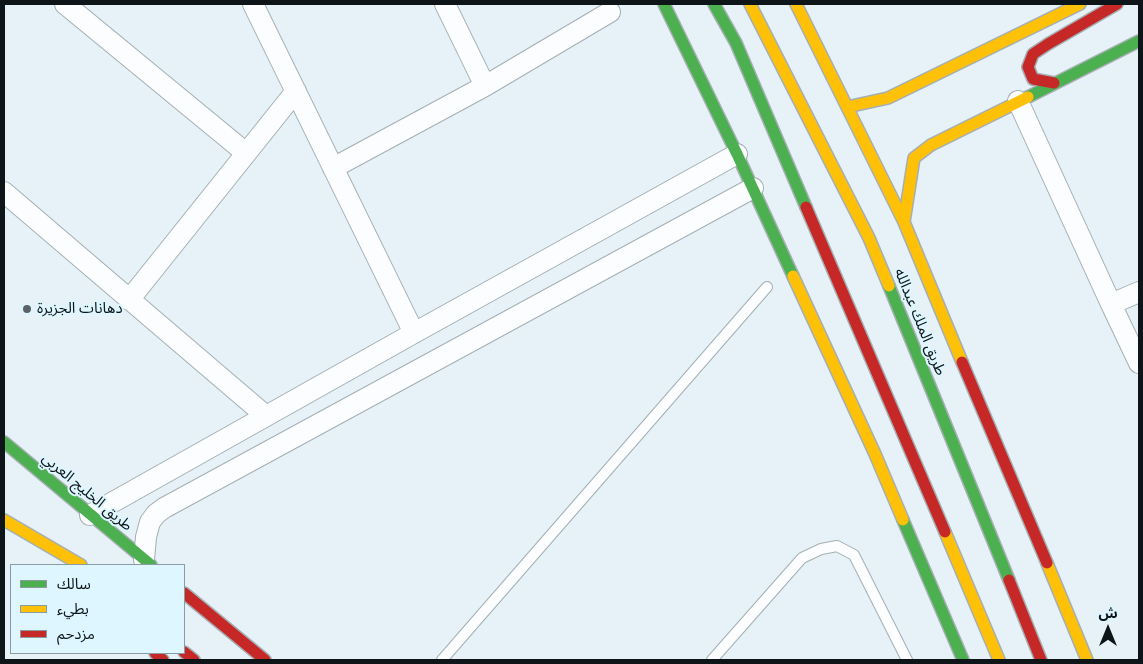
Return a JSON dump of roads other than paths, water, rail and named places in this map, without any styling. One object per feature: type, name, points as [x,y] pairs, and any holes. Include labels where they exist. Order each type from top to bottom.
[{"type":"main road","points":[[664,4],[753,188],[875,454],[963,660]]},
{"type":"main road","points":[[714,4],[736,43],[999,660]]},
{"type":"main road","name":"طريق الملك عبدالله","points":[[750,4],[870,238],[1041,660]]},
{"type":"main road","points":[[796,4],[904,222],[1087,660]]},
{"type":"main road","points":[[847,107],[888,98],[1080,4]]},
{"type":"main road","points":[[1054,83],[1033,79],[1028,67],[1033,54],[1117,4]]},
{"type":"main road","points":[[904,222],[914,158],[931,145],[1139,41]]},
{"type":"main road","name":"طريق الخليج العربي","points":[[4,442],[147,562]]},
{"type":"main road","points":[[4,522],[38,553]]},
{"type":"main road","points":[[4,522],[78,564]]},
{"type":"main road","points":[[185,594],[265,660]]},
{"type":"main road","points":[[185,599],[205,625]]},
{"type":"street","points":[[65,4],[246,153]]},
{"type":"street","points":[[253,4],[414,333]]},
{"type":"street","points":[[445,4],[485,86]]},
{"type":"street","points":[[333,168],[485,86],[610,12]]},
{"type":"street","points":[[129,300],[296,91]]},
{"type":"street","points":[[1018,101],[1139,364]]},
{"type":"street","points":[[90,515],[737,154]]},
{"type":"street","points":[[147,562],[146,537],[150,522],[164,508],[753,188]]},
{"type":"street","points":[[4,192],[266,416]]},
{"type":"street","points":[[1112,304],[1139,292]]},
{"type":"street","points":[[150,481],[164,508]]},
{"type":"lane","points":[[442,660],[767,287]]},
{"type":"lane","points":[[712,660],[802,558],[821,549],[837,546],[854,555],[908,660]]},
{"type":"place","name":"دهانات الجزيرة","points":[[27,309]]}]
